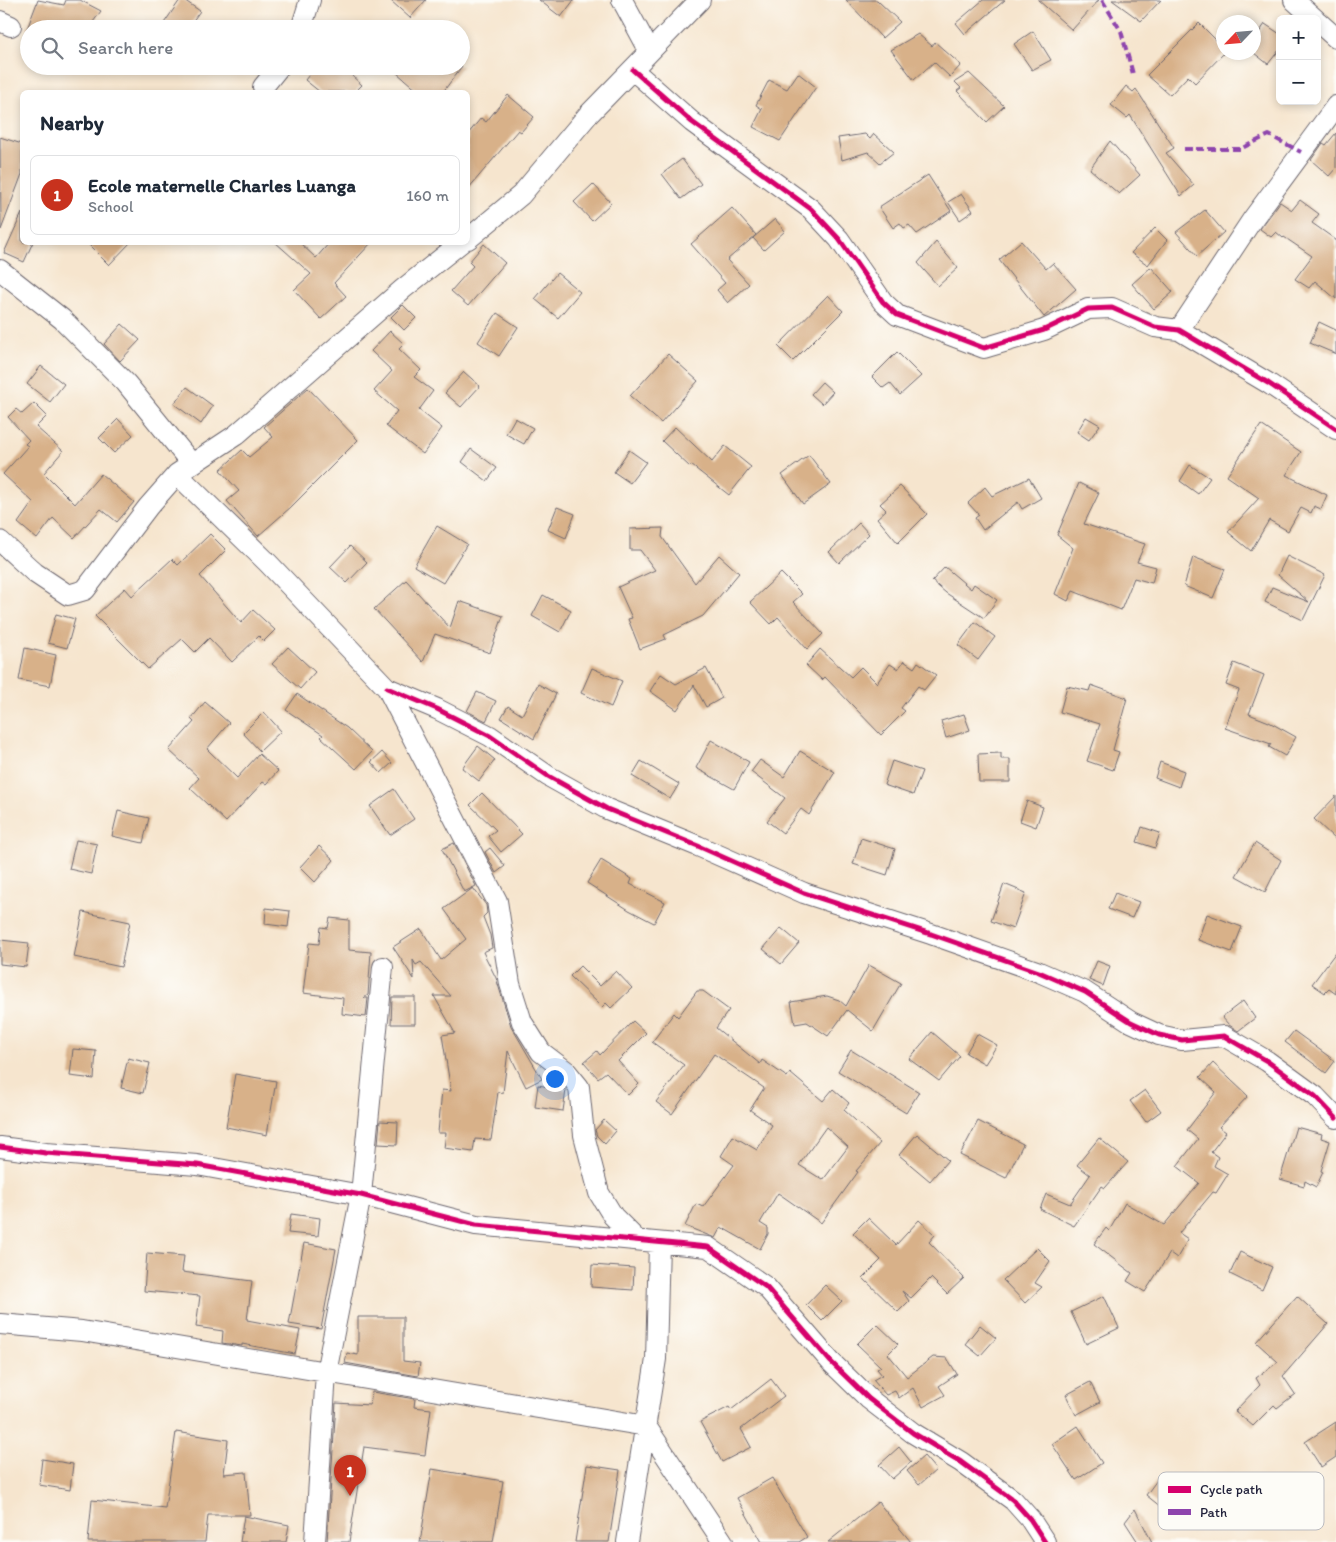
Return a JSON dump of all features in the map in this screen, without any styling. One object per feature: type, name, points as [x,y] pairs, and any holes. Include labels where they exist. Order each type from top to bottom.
[{"type":"street","points":[[304,20],[310,0]]},
{"type":"street","points":[[622,0],[649,50]]},
{"type":"street","points":[[470,236],[521,195],[588,115],[633,70],[649,50],[700,0]]},
{"type":"street","points":[[1294,0],[1310,15]]},
{"type":"street","points":[[1321,24],[1336,38]]},
{"type":"street","points":[[633,70],[692,122],[811,209],[839,239],[872,288],[897,315],[984,348],[1044,330],[1088,309],[1112,308],[1155,327],[1179,330],[1334,423]]},
{"type":"street","points":[[263,87],[273,75]]},
{"type":"street","points":[[1179,330],[1252,220],[1336,106]]},
{"type":"street","points":[[0,541],[35,573],[68,595],[85,590],[148,507],[184,468],[236,435],[403,289],[458,245]]},
{"type":"street","points":[[0,270],[62,319],[126,383],[184,468],[268,563],[387,688],[497,901],[510,984],[522,1022],[541,1052],[566,1071],[579,1087],[584,1135],[599,1192],[613,1216],[636,1239]]},
{"type":"street","points":[[387,688],[437,709],[490,736],[548,776],[607,809],[698,846],[804,893],[914,928],[1039,972],[1085,992],[1131,1022],[1159,1035],[1182,1040],[1224,1036],[1275,1067],[1314,1096],[1336,1118]]},
{"type":"street","points":[[315,1542],[326,1372],[361,1195],[382,967]]},
{"type":"street","points":[[0,1147],[46,1153],[197,1165],[361,1195],[476,1225],[708,1247],[766,1288],[831,1362],[869,1399],[913,1433],[961,1462],[1013,1500],[1030,1519],[1045,1542]]},
{"type":"street","points":[[628,1542],[656,1359],[659,1243]]},
{"type":"street","points":[[0,1324],[82,1331],[646,1426],[723,1542]]},
{"type":"building","points":[[38,0],[64,5],[66,0],[80,0],[101,11],[94,20],[30,20]]},
{"type":"building","points":[[180,0],[184,0],[200,11],[194,20],[166,20]]},
{"type":"building","points":[[390,0],[426,0],[410,18]]},
{"type":"building","points":[[539,0],[574,0],[561,17]]},
{"type":"building","points":[[846,0],[877,0],[900,22],[882,38]]},
{"type":"building","points":[[983,0],[1005,0],[965,34],[956,23]]},
{"type":"building","points":[[1038,0],[1099,0],[1072,30]]},
{"type":"building","points":[[1112,0],[1161,0],[1141,21]]},
{"type":"building","points":[[1199,23],[1216,40],[1217,60],[1195,83],[1188,76],[1170,95],[1147,75]]},
{"type":"building","points":[[1265,24],[1276,31],[1276,54],[1268,64],[1261,58],[1261,30]]},
{"type":"building","points":[[1033,31],[1051,60],[1032,70],[1014,44]]},
{"type":"building","points":[[918,34],[932,46],[935,42],[961,65],[950,77],[934,62],[914,80],[891,50]]},
{"type":"building","points":[[798,73],[816,87],[780,141],[753,127],[762,109],[756,105],[769,80],[787,89]]},
{"type":"building","points":[[969,73],[1004,106],[987,122],[957,91],[961,88],[955,82]]},
{"type":"building","points":[[309,75],[351,75],[362,85],[357,90],[318,90],[305,80]]},
{"type":"building","points":[[399,75],[455,75],[444,90],[417,90]]},
{"type":"building","points":[[1126,86],[1133,92],[1136,89],[1174,148],[1166,153],[1194,185],[1181,196],[1130,115],[1127,118],[1111,105]]},
{"type":"building","points":[[508,95],[534,117],[521,132],[518,130],[470,187],[470,132],[481,118],[486,122]]},
{"type":"building","points":[[1336,133],[1336,168],[1329,176],[1311,160],[1323,143],[1326,145]]},
{"type":"building","points":[[865,134],[870,139],[874,134],[894,152],[880,163],[868,152],[842,160],[838,138]]},
{"type":"building","points":[[0,137],[20,143],[20,179],[1,230]]},
{"type":"building","points":[[1110,141],[1140,175],[1119,194],[1090,169]]},
{"type":"building","points":[[682,159],[701,184],[681,199],[662,174]]},
{"type":"building","points":[[928,175],[951,211],[917,234],[909,225],[904,228],[900,223],[893,228],[879,207]]},
{"type":"building","points":[[593,184],[611,203],[592,221],[574,202]]},
{"type":"building","points":[[961,194],[973,211],[960,220],[948,202]]},
{"type":"building","points":[[1300,200],[1319,214],[1312,223],[1336,240],[1336,299],[1315,281],[1309,288],[1295,279],[1312,256],[1276,232],[1271,237],[1260,229],[1280,202],[1292,210]]},
{"type":"building","points":[[732,208],[756,235],[727,260],[749,284],[728,303],[717,290],[725,283],[691,244]]},
{"type":"building","points":[[1205,210],[1224,232],[1197,256],[1176,232]]},
{"type":"building","points":[[20,217],[20,245],[32,245],[24,262],[4,253]]},
{"type":"building","points":[[775,219],[785,231],[764,250],[753,238]]},
{"type":"building","points":[[1155,228],[1167,240],[1148,265],[1131,253]]},
{"type":"building","points":[[1021,241],[1046,269],[1053,263],[1076,289],[1044,317],[999,260]]},
{"type":"building","points":[[936,242],[958,268],[938,286],[918,263]]},
{"type":"building","points":[[484,244],[505,263],[468,306],[451,291],[473,266],[469,262]]},
{"type":"building","points":[[89,245],[128,245],[109,265]]},
{"type":"building","points":[[278,245],[302,245],[316,258],[327,245],[369,245],[334,283],[346,296],[321,319],[294,290],[311,274]]},
{"type":"building","points":[[1151,267],[1173,292],[1154,309],[1132,284]]},
{"type":"building","points":[[557,273],[580,292],[558,318],[535,299]]},
{"type":"building","points":[[828,295],[843,311],[793,361],[778,346]]},
{"type":"building","points":[[403,305],[416,318],[404,330],[391,317]]},
{"type":"building","points":[[497,313],[518,327],[499,356],[478,342]]},
{"type":"building","points":[[1319,322],[1336,330],[1336,354],[1310,343]]},
{"type":"building","points":[[122,324],[140,340],[120,361],[104,344]]},
{"type":"building","points":[[390,331],[404,344],[399,349],[421,370],[414,377],[433,391],[419,410],[442,428],[423,454],[386,426],[397,411],[374,391],[392,371],[371,351]]},
{"type":"building","points":[[897,352],[921,376],[900,395],[890,383],[883,388],[872,377]]},
{"type":"building","points":[[668,354],[698,381],[661,423],[630,396]]},
{"type":"building","points":[[41,366],[64,384],[50,402],[27,384]]},
{"type":"building","points":[[464,372],[480,386],[461,407],[445,393]]},
{"type":"building","points":[[822,382],[833,392],[822,404],[811,394]]},
{"type":"building","points":[[187,387],[213,406],[201,424],[174,404]]},
{"type":"building","points":[[308,388],[358,440],[291,507],[258,536],[227,501],[239,491],[220,470],[242,450],[249,457],[273,437],[264,427]]},
{"type":"building","points":[[34,403],[47,416],[36,427],[63,451],[44,473],[75,504],[101,474],[134,502],[117,522],[101,509],[74,538],[53,518],[37,539],[18,523],[33,502],[3,474],[28,446],[25,444],[29,440],[8,417],[16,409],[22,414]]},
{"type":"building","points":[[1086,417],[1100,425],[1089,440],[1077,432]]},
{"type":"building","points":[[515,418],[533,428],[524,444],[506,434]]},
{"type":"building","points":[[118,419],[133,435],[114,453],[99,438]]},
{"type":"building","points":[[1261,425],[1301,452],[1286,475],[1327,495],[1321,509],[1314,506],[1311,513],[1301,508],[1288,531],[1269,520],[1251,551],[1228,532],[1259,498],[1227,476]]},
{"type":"building","points":[[675,427],[712,462],[725,446],[751,467],[729,495],[691,465],[690,467],[662,441]]},
{"type":"building","points":[[471,449],[497,468],[487,481],[462,462]]},
{"type":"building","points":[[629,450],[646,462],[630,483],[614,472]]},
{"type":"building","points":[[809,455],[831,484],[803,504],[782,475]]},
{"type":"building","points":[[1190,465],[1210,478],[1198,494],[1180,481]]},
{"type":"building","points":[[1029,478],[1041,498],[1022,509],[1018,502],[983,530],[975,518],[979,515],[968,503],[985,487],[992,496]]},
{"type":"building","points":[[1079,483],[1099,493],[1084,524],[1145,544],[1137,562],[1156,567],[1152,583],[1134,578],[1121,610],[1073,591],[1068,601],[1055,594],[1073,548],[1057,535]]},
{"type":"building","points":[[900,486],[927,514],[898,543],[877,518],[886,510],[880,504]]},
{"type":"building","points":[[557,507],[575,514],[566,538],[548,530]]},
{"type":"building","points":[[859,523],[869,534],[839,563],[829,552]]},
{"type":"building","points":[[437,526],[467,544],[443,583],[414,566]]},
{"type":"building","points":[[663,528],[662,537],[695,583],[719,555],[739,573],[703,616],[664,635],[666,639],[640,649],[628,619],[632,618],[618,587],[655,570],[640,550],[630,550],[630,529]]},
{"type":"building","points":[[210,534],[226,550],[200,576],[241,623],[253,610],[275,630],[264,641],[259,636],[232,662],[209,638],[195,652],[182,639],[148,669],[95,616],[125,588],[132,596],[172,559],[178,565]]},
{"type":"building","points":[[350,546],[367,562],[347,583],[330,567]]},
{"type":"building","points":[[1287,556],[1325,575],[1303,620],[1265,602],[1272,587],[1309,602],[1278,575]]},
{"type":"building","points":[[1193,557],[1225,569],[1213,598],[1184,586]]},
{"type":"building","points":[[945,567],[971,589],[974,584],[997,600],[984,618],[946,593],[932,581]]},
{"type":"building","points":[[781,573],[802,594],[793,602],[823,634],[807,649],[778,617],[771,624],[750,602]]},
{"type":"building","points":[[406,580],[450,628],[459,601],[503,616],[490,653],[435,634],[423,662],[374,609]]},
{"type":"building","points":[[543,595],[571,610],[560,632],[532,616]]},
{"type":"building","points":[[56,614],[75,619],[67,648],[48,643]]},
{"type":"building","points":[[975,622],[995,637],[978,660],[958,645]]},
{"type":"building","points":[[288,647],[315,672],[300,689],[272,664]]},
{"type":"building","points":[[25,648],[56,655],[50,686],[19,680]]},
{"type":"building","points":[[820,649],[851,677],[861,667],[877,683],[890,664],[898,669],[904,661],[914,668],[918,662],[936,675],[924,690],[918,686],[901,708],[905,711],[881,735],[825,677],[822,680],[806,665]]},
{"type":"building","points":[[1234,663],[1264,675],[1249,714],[1269,722],[1296,737],[1285,756],[1269,747],[1271,744],[1225,728],[1239,690],[1226,685]]},
{"type":"building","points":[[592,668],[622,681],[611,707],[581,693]]},
{"type":"building","points":[[706,668],[722,698],[706,707],[694,685],[677,710],[650,691],[661,674],[676,684]]},
{"type":"building","points":[[538,684],[556,694],[534,739],[501,718],[508,706],[522,715]]},
{"type":"building","points":[[1091,685],[1127,698],[1113,750],[1119,752],[1113,770],[1087,761],[1100,724],[1060,712],[1067,686],[1089,691]]},
{"type":"building","points":[[477,692],[496,701],[486,721],[467,711]]},
{"type":"building","points":[[297,694],[347,728],[372,752],[356,769],[321,737],[323,735],[286,710]]},
{"type":"building","points":[[205,702],[229,723],[207,749],[237,778],[259,754],[278,771],[266,784],[263,782],[226,822],[190,788],[199,778],[169,750],[194,722],[191,719]]},
{"type":"building","points":[[264,712],[281,731],[260,751],[243,733]]},
{"type":"building","points":[[964,714],[970,730],[946,738],[941,721]]},
{"type":"building","points":[[711,740],[749,762],[734,789],[696,768]]},
{"type":"building","points":[[478,746],[495,760],[479,781],[462,768]]},
{"type":"building","points":[[800,751],[835,772],[809,815],[801,809],[783,833],[767,821],[785,798],[751,772],[760,760],[784,777]]},
{"type":"building","points":[[382,752],[392,763],[381,773],[371,762]]},
{"type":"building","points":[[1001,753],[1001,759],[1010,759],[1010,782],[979,782],[978,754]]},
{"type":"building","points":[[641,761],[679,784],[670,799],[632,776]]},
{"type":"building","points":[[892,761],[922,771],[913,795],[884,785]]},
{"type":"building","points":[[1160,762],[1184,771],[1179,787],[1155,778]]},
{"type":"building","points":[[394,789],[414,819],[390,835],[370,806]]},
{"type":"building","points":[[482,793],[522,834],[501,852],[488,836],[496,830],[470,805]]},
{"type":"building","points":[[1336,796],[1336,840],[1314,819]]},
{"type":"building","points":[[1027,801],[1043,807],[1036,827],[1020,821]]},
{"type":"building","points":[[118,811],[149,818],[143,843],[112,836]]},
{"type":"building","points":[[1142,827],[1160,833],[1155,848],[1137,842]]},
{"type":"building","points":[[861,838],[895,849],[887,875],[853,864]]},
{"type":"building","points":[[76,840],[97,844],[91,874],[69,869]]},
{"type":"building","points":[[454,843],[476,886],[464,892],[442,849]]},
{"type":"building","points":[[1255,843],[1281,860],[1265,892],[1236,876]]},
{"type":"building","points":[[319,846],[334,860],[315,882],[300,867]]},
{"type":"building","points":[[490,848],[505,866],[496,873],[485,852]]},
{"type":"building","points":[[601,860],[632,879],[630,884],[665,902],[654,923],[629,910],[587,883]]},
{"type":"building","points":[[1004,884],[1026,893],[1013,929],[991,921]]},
{"type":"building","points":[[473,888],[486,905],[487,913],[483,917],[490,935],[492,948],[483,952],[496,978],[511,1026],[542,1079],[526,1087],[508,1051],[503,1093],[498,1092],[491,1140],[475,1139],[473,1152],[444,1148],[446,1133],[438,1133],[442,1090],[451,1091],[442,1035],[455,1033],[434,996],[451,996],[421,962],[416,965],[413,960],[414,979],[393,947],[421,929],[441,960],[466,939],[444,909]]},
{"type":"building","points":[[1115,893],[1139,902],[1132,918],[1108,909]]},
{"type":"building","points":[[266,908],[290,911],[288,927],[265,924]]},
{"type":"building","points":[[83,912],[130,922],[121,967],[74,957]]},
{"type":"building","points":[[1207,914],[1242,927],[1232,952],[1198,940]]},
{"type":"building","points":[[330,918],[349,920],[349,950],[371,952],[368,995],[364,998],[368,998],[366,1017],[342,1014],[343,998],[303,993],[309,943],[319,944],[321,927],[328,928]]},
{"type":"building","points":[[781,928],[799,943],[781,964],[763,949]]},
{"type":"building","points":[[0,940],[29,943],[26,967],[0,964]]},
{"type":"building","points":[[1336,952],[1336,994],[1329,989],[1325,993],[1312,984]]},
{"type":"building","points":[[1097,961],[1110,966],[1103,986],[1089,980]]},
{"type":"building","points":[[869,965],[901,983],[873,1031],[847,1010],[828,1036],[807,1022],[795,1024],[791,1002],[827,996],[839,1000],[846,1006]]},
{"type":"building","points":[[580,966],[600,986],[616,971],[632,988],[611,1008],[606,1003],[602,1007],[570,976]]},
{"type":"building","points":[[697,991],[703,991],[729,1010],[716,1028],[760,1064],[762,1060],[787,1077],[790,1073],[823,1101],[833,1089],[849,1103],[844,1110],[880,1143],[856,1171],[858,1172],[821,1223],[778,1193],[760,1223],[768,1228],[768,1234],[760,1249],[721,1227],[715,1238],[685,1226],[696,1204],[703,1207],[734,1165],[721,1156],[733,1136],[757,1150],[772,1125],[750,1110],[764,1088],[714,1054],[672,1114],[656,1102],[684,1065],[652,1042],[674,1013],[678,1017]],"holes":[[[826,1127],[848,1147],[823,1180],[799,1165]]]},
{"type":"building","points":[[392,997],[415,997],[415,1024],[391,1024]]},
{"type":"building","points":[[1243,1001],[1255,1018],[1238,1031],[1222,1017]]},
{"type":"building","points":[[633,1021],[646,1033],[618,1061],[639,1084],[628,1095],[606,1072],[598,1078],[584,1062],[597,1051],[600,1055]]},
{"type":"building","points":[[1294,1031],[1335,1061],[1326,1073],[1285,1042]]},
{"type":"building","points":[[932,1032],[960,1056],[939,1081],[909,1059]]},
{"type":"building","points":[[977,1034],[997,1045],[985,1064],[966,1053]]},
{"type":"building","points":[[73,1049],[96,1051],[94,1079],[70,1076]]},
{"type":"building","points":[[851,1050],[919,1092],[906,1113],[838,1071]]},
{"type":"building","points":[[128,1058],[150,1063],[143,1093],[121,1088]]},
{"type":"building","points":[[1213,1063],[1248,1096],[1219,1127],[1226,1132],[1211,1152],[1218,1157],[1214,1166],[1228,1174],[1216,1193],[1213,1192],[1179,1233],[1188,1239],[1177,1258],[1170,1253],[1145,1292],[1127,1281],[1132,1273],[1094,1244],[1106,1228],[1109,1231],[1125,1203],[1164,1225],[1199,1183],[1177,1166],[1198,1139],[1187,1130],[1216,1092],[1200,1077]]},
{"type":"building","points":[[235,1074],[276,1081],[267,1135],[226,1127]]},
{"type":"building","points":[[538,1085],[566,1090],[563,1111],[535,1107]]},
{"type":"building","points":[[1145,1090],[1161,1111],[1146,1122],[1130,1101]]},
{"type":"building","points":[[604,1120],[616,1131],[605,1144],[597,1136],[595,1130]]},
{"type":"building","points":[[380,1121],[398,1122],[397,1145],[378,1144]]},
{"type":"building","points":[[978,1121],[1023,1144],[1006,1178],[960,1155]]},
{"type":"building","points":[[1296,1127],[1322,1134],[1321,1138],[1330,1141],[1321,1171],[1323,1172],[1316,1187],[1305,1181],[1304,1186],[1280,1179]]},
{"type":"building","points":[[917,1134],[948,1160],[930,1181],[899,1155]]},
{"type":"building","points":[[1099,1138],[1128,1162],[1105,1188],[1102,1186],[1074,1226],[1040,1209],[1046,1194],[1070,1204],[1090,1175],[1077,1165]]},
{"type":"building","points":[[291,1214],[320,1218],[318,1236],[288,1233]]},
{"type":"building","points":[[868,1218],[896,1245],[919,1220],[935,1235],[929,1242],[964,1278],[947,1294],[931,1278],[911,1298],[902,1291],[909,1301],[898,1312],[863,1278],[881,1260],[853,1233]]},
{"type":"building","points":[[304,1243],[336,1249],[321,1329],[289,1324]]},
{"type":"building","points":[[1037,1248],[1050,1261],[1035,1283],[1042,1287],[1025,1303],[1003,1280]]},
{"type":"building","points":[[1240,1252],[1272,1267],[1262,1290],[1230,1274]]},
{"type":"building","points":[[147,1253],[184,1256],[182,1272],[252,1281],[247,1320],[300,1330],[295,1354],[242,1344],[242,1346],[222,1343],[223,1331],[196,1327],[200,1296],[144,1291]]},
{"type":"building","points":[[592,1265],[634,1268],[633,1290],[591,1287]]},
{"type":"building","points":[[825,1285],[842,1301],[822,1321],[806,1305]]},
{"type":"building","points":[[1104,1296],[1119,1328],[1086,1344],[1071,1312]]},
{"type":"building","points":[[1297,1296],[1328,1324],[1283,1376],[1295,1394],[1277,1408],[1274,1405],[1253,1426],[1235,1411],[1260,1385],[1256,1378],[1278,1362],[1256,1342]]},
{"type":"building","points":[[358,1317],[403,1317],[403,1361],[420,1363],[418,1376],[345,1363],[347,1353],[358,1355]]},
{"type":"building","points":[[877,1324],[898,1344],[888,1354],[907,1377],[933,1357],[947,1358],[957,1374],[939,1386],[945,1395],[923,1407],[913,1388],[899,1398],[895,1391],[886,1395],[873,1380],[882,1375],[877,1369],[881,1367],[857,1344]]},
{"type":"building","points":[[980,1325],[996,1338],[980,1356],[965,1344]]},
{"type":"building","points":[[771,1379],[784,1396],[741,1429],[751,1447],[722,1462],[700,1422],[729,1407],[731,1410]]},
{"type":"building","points":[[1090,1382],[1100,1402],[1076,1415],[1066,1395]]},
{"type":"building","points":[[372,1392],[415,1399],[414,1407],[431,1409],[425,1455],[364,1447],[349,1542],[327,1542],[336,1403],[370,1405]]},
{"type":"building","points":[[1336,1422],[1336,1457],[1321,1467],[1305,1442]]},
{"type":"building","points":[[1078,1426],[1102,1463],[1076,1480],[1052,1444]]},
{"type":"building","points":[[176,1432],[228,1440],[224,1474],[246,1472],[250,1515],[208,1515],[205,1542],[88,1542],[92,1500],[165,1508]]},
{"type":"building","points":[[899,1447],[911,1462],[892,1479],[879,1465]]},
{"type":"building","points":[[924,1456],[936,1470],[919,1485],[907,1471]]},
{"type":"building","points":[[42,1459],[73,1464],[70,1490],[39,1485]]},
{"type":"building","points":[[587,1465],[620,1470],[609,1542],[575,1542]]},
{"type":"building","points":[[432,1469],[503,1481],[493,1542],[420,1542]]},
{"type":"building","points":[[772,1478],[807,1537],[799,1542],[762,1542],[737,1498]]},
{"type":"building","points":[[1157,1480],[1158,1481],[1158,1505],[1146,1495]]},
{"type":"building","points":[[878,1502],[911,1542],[828,1542]]},
{"type":"building","points":[[1135,1509],[1152,1542],[1138,1542],[1125,1522]]},
{"type":"building","points":[[244,1516],[289,1525],[286,1542],[240,1542]]},
{"type":"marked path","points":[[1102,0],[1121,31],[1133,74]]},
{"type":"marked path","points":[[1184,149],[1240,149],[1269,135],[1301,152]]},
{"type":"cycle path","points":[[633,70],[692,122],[811,209],[839,239],[883,302],[897,315],[984,348],[1044,330],[1088,309],[1112,308],[1155,327],[1179,330],[1268,383],[1336,429]]},
{"type":"cycle path","points":[[387,688],[437,709],[490,736],[548,776],[607,809],[698,846],[804,893],[931,934],[1039,972],[1085,992],[1131,1022],[1159,1035],[1182,1040],[1224,1036],[1267,1061],[1315,1096],[1336,1118]]},
{"type":"cycle path","points":[[0,1147],[46,1153],[197,1165],[361,1195],[476,1225],[708,1247],[766,1287],[831,1362],[869,1399],[913,1433],[961,1462],[1013,1500],[1030,1519],[1045,1542]]},
{"type":"place","name":"Ecole maternelle Charles Luanga","points":[[350,1496]]}]
